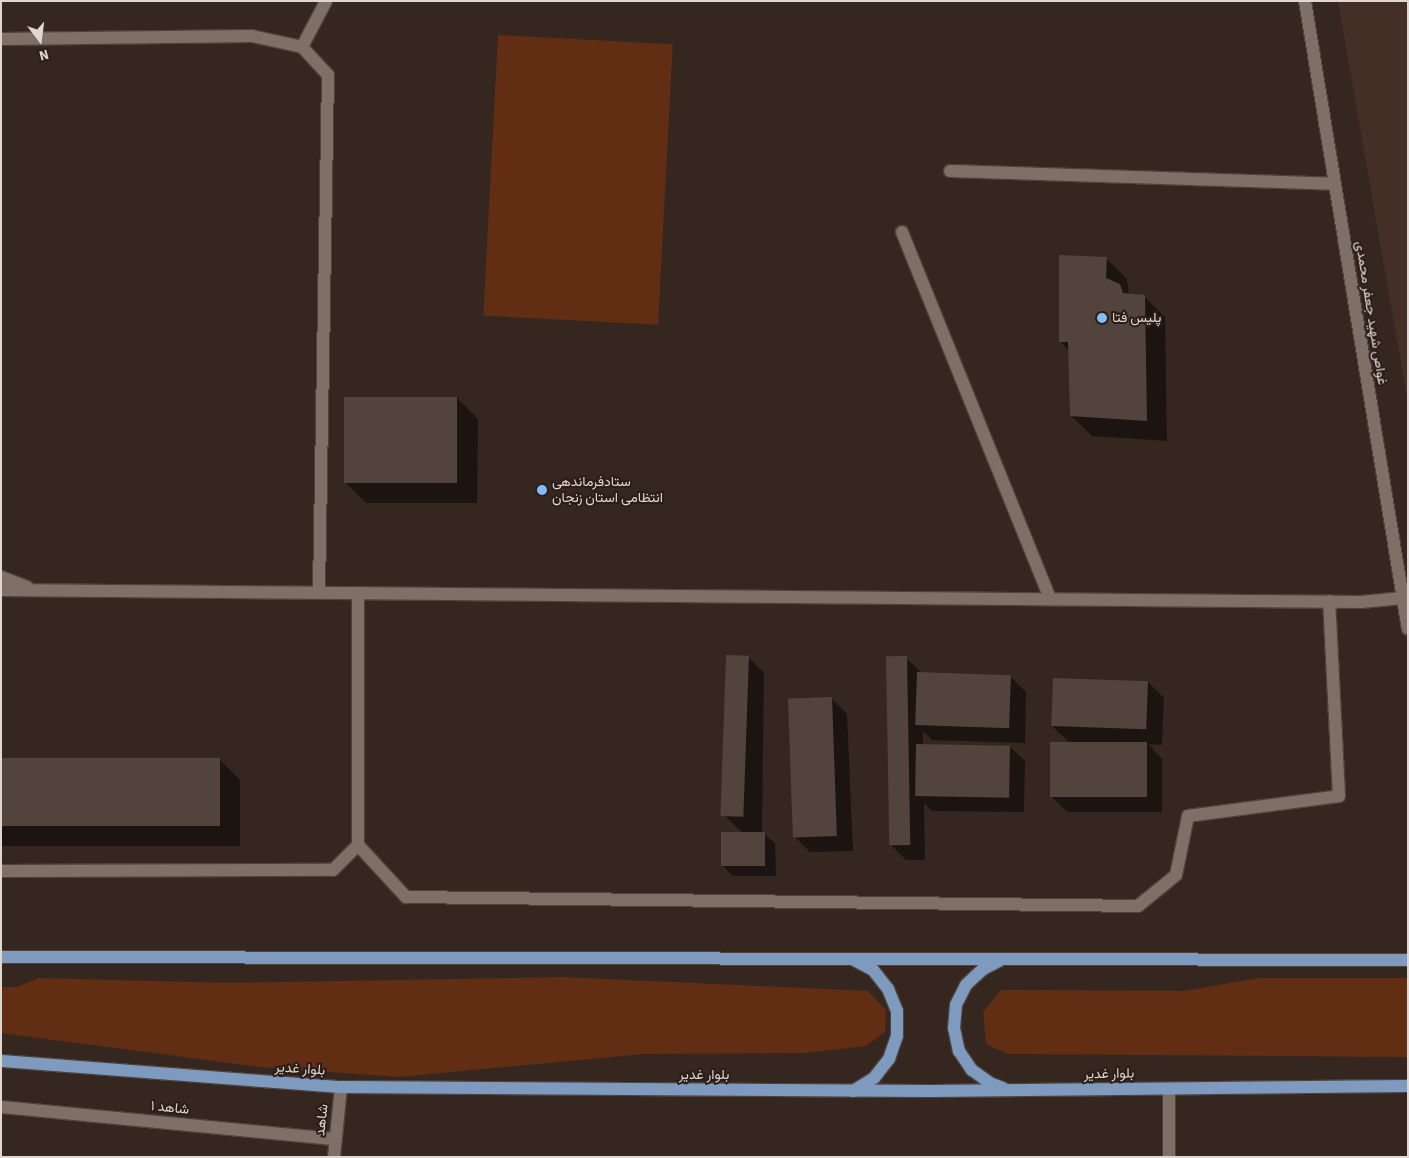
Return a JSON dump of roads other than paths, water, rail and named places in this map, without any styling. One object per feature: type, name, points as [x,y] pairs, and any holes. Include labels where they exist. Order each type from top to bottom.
[{"type":"main road","points":[[1,957],[1408,960]]},
{"type":"main road","points":[[852,958],[878,976],[888,989],[897,1012],[897,1036],[889,1059],[874,1078],[853,1091]]},
{"type":"main road","points":[[1003,959],[982,968],[966,985],[956,1005],[954,1028],[959,1050],[972,1070],[990,1084],[1012,1090]]},
{"type":"main road","name":"بلوار غدیر","points":[[1,1060],[341,1087],[853,1091],[1408,1086]]},
{"type":"street","points":[[302,47],[326,1]]},
{"type":"street","name":"غواص شهید جعفر محمدی","points":[[1305,1],[1408,629]]},
{"type":"street","points":[[1,38],[252,36],[302,47],[328,75],[319,593]]},
{"type":"street","points":[[950,171],[1335,184]]},
{"type":"street","points":[[902,232],[1050,599]]},
{"type":"street","points":[[1,577],[34,590]]},
{"type":"street","points":[[1,590],[1329,601],[1403,598]]},
{"type":"street","points":[[358,593],[358,845],[406,897],[1138,906],[1176,875],[1188,816],[1340,796],[1329,601]]},
{"type":"street","points":[[1,871],[333,870],[358,845]]},
{"type":"street","name":"شاهد","points":[[334,1157],[341,1087]]},
{"type":"street","points":[[1169,1089],[1169,1157]]},
{"type":"street","name":"شاهد ۱","points":[[1,1107],[335,1139]]},
{"type":"place","name":"پلیس فتا","points":[[1102,318]]},
{"type":"place","name":"ستادفرماندهی انتظامی استان زنجان","points":[[542,490]]}]
